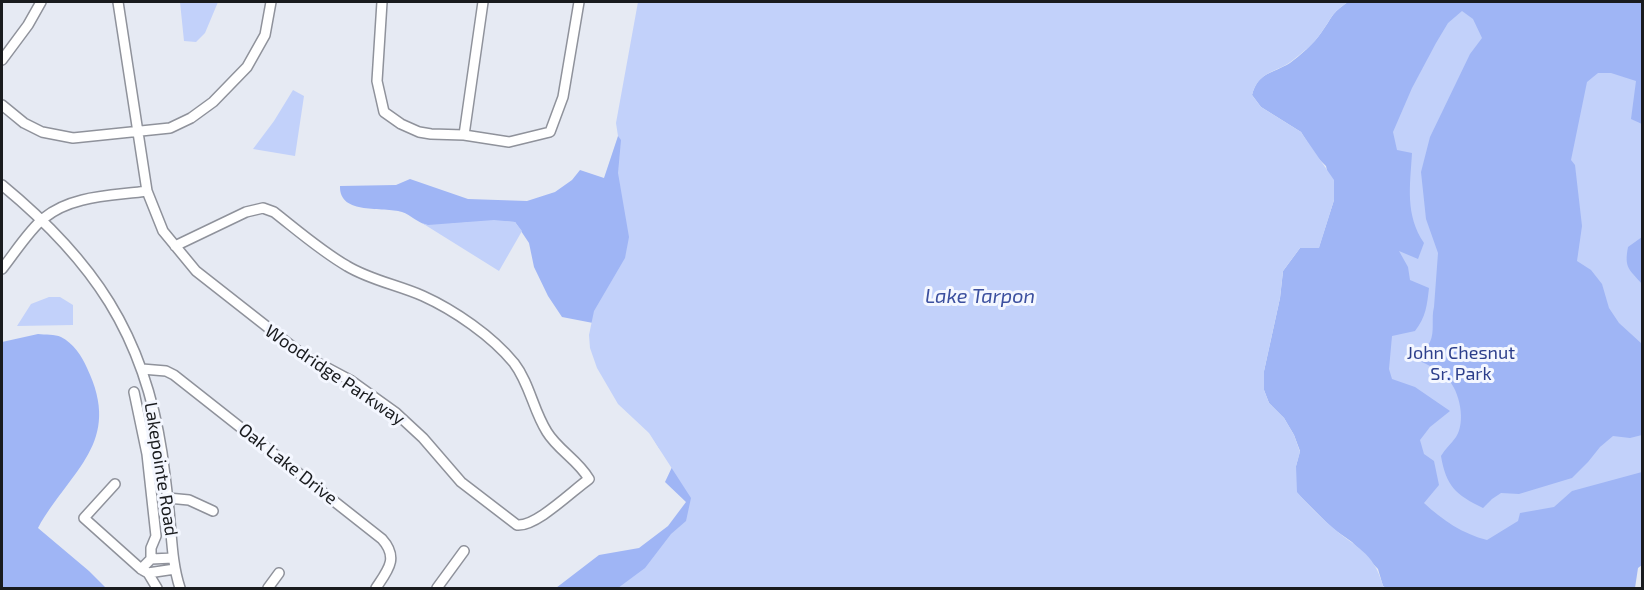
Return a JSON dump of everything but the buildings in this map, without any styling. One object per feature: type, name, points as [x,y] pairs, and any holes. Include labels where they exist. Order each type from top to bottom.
[{"type":"street","points":[[2,60],[28,25],[41,2]]},
{"type":"street","name":"Woodridge Parkway","points":[[118,2],[147,191],[163,231],[175,246],[196,271],[303,356],[350,380],[396,413],[423,438],[461,482],[517,525],[524,526],[536,520],[589,479],[582,468],[553,441],[546,431],[528,387],[513,362],[480,332],[446,308],[423,296],[347,267],[274,212],[264,208],[246,212],[175,246]]},
{"type":"street","points":[[2,105],[24,123],[51,135],[73,138],[170,128],[191,118],[213,102],[252,59],[265,35],[271,2]]},
{"type":"street","points":[[382,2],[377,81],[384,112],[419,132],[464,135],[509,142],[550,132],[563,97],[579,2]]},
{"type":"street","points":[[464,135],[483,2]]},
{"type":"street","name":"Lakepointe Road","points":[[2,185],[42,219],[79,259],[118,316],[142,369],[162,450],[173,558],[180,588]]},
{"type":"street","points":[[2,269],[42,219],[60,207],[75,201],[147,191]]},
{"type":"street","name":"Oak Lake Drive","points":[[142,369],[166,371],[174,375],[382,538],[389,547],[390,564],[376,588]]},
{"type":"street","points":[[134,392],[147,454],[156,536],[151,548],[151,559],[145,571]]},
{"type":"street","points":[[115,484],[84,518],[145,571],[157,588]]},
{"type":"street","points":[[168,498],[189,500],[213,511]]},
{"type":"street","points":[[437,588],[464,551]]},
{"type":"street","points":[[151,559],[173,558]]},
{"type":"street","points":[[145,571],[175,569]]},
{"type":"street","points":[[268,588],[279,573]]},
{"type":"green space","name":"John Chesnut Sr. Park","points":[[1348,2],[1642,2],[1642,565],[1638,568],[1635,588],[1386,588],[1383,586],[1378,569],[1352,542],[1332,528],[1296,492],[1296,466],[1300,451],[1284,418],[1269,403],[1264,390],[1264,371],[1280,298],[1283,271],[1300,248],[1319,247],[1334,200],[1326,166],[1315,155],[1301,132],[1261,107],[1252,95],[1258,82],[1266,74],[1290,63],[1302,53],[1318,37],[1335,13]]},
{"type":"green space","points":[[627,135],[648,224],[593,323],[562,317],[548,296],[534,267],[529,243],[515,222],[429,226],[402,212],[354,206],[342,195],[340,186],[396,185],[410,179],[468,199],[527,201],[555,192],[572,180],[580,170],[604,178],[618,136]]},
{"type":"green space","points":[[38,334],[61,337],[77,350],[85,363],[97,394],[99,416],[96,436],[88,454],[38,528],[106,588],[2,588],[2,342]]},
{"type":"green space","points":[[641,418],[709,479],[665,588],[556,588],[599,555],[639,548],[668,526],[686,502],[665,482],[673,465],[659,448]]},
{"type":"water","points":[[180,2],[218,2],[205,33],[196,42],[184,41]]},
{"type":"water","name":"Lake Tarpon","points":[[638,2],[1348,2],[1335,13],[1308,48],[1287,64],[1264,76],[1252,95],[1261,107],[1301,132],[1334,180],[1334,200],[1319,248],[1300,248],[1283,271],[1280,298],[1264,371],[1264,390],[1269,403],[1284,418],[1294,435],[1300,452],[1296,466],[1297,492],[1322,518],[1369,557],[1386,588],[618,588],[645,568],[671,534],[686,521],[691,498],[649,433],[618,404],[597,368],[590,348],[589,335],[594,311],[625,258],[629,237],[618,173],[621,140],[616,123]]},
{"type":"water","points":[[1462,11],[1473,19],[1482,38],[1470,54],[1430,137],[1421,172],[1426,219],[1438,253],[1431,338],[1427,346],[1415,356],[1447,378],[1458,398],[1461,415],[1459,431],[1441,456],[1446,475],[1459,494],[1483,508],[1501,493],[1519,494],[1572,478],[1613,436],[1630,438],[1642,435],[1642,472],[1572,491],[1554,507],[1520,513],[1518,521],[1487,540],[1453,526],[1424,503],[1439,485],[1434,461],[1424,454],[1420,440],[1430,427],[1450,411],[1415,387],[1392,379],[1389,369],[1392,336],[1415,331],[1419,326],[1427,305],[1429,288],[1410,280],[1408,267],[1399,251],[1418,259],[1424,243],[1411,211],[1412,153],[1397,150],[1393,132],[1412,88],[1436,43],[1448,23]]},
{"type":"water","points":[[1598,73],[1611,73],[1636,81],[1631,119],[1642,124],[1642,237],[1628,247],[1627,264],[1642,284],[1642,344],[1619,323],[1609,308],[1602,284],[1591,270],[1577,261],[1582,226],[1575,165],[1571,160],[1587,82]]},
{"type":"water","points":[[293,90],[304,96],[295,156],[253,149],[274,121]]},
{"type":"water","points":[[494,220],[515,222],[522,231],[499,271],[422,223],[428,225]]},
{"type":"water","points":[[49,297],[60,297],[73,305],[73,325],[17,326],[31,304]]}]
